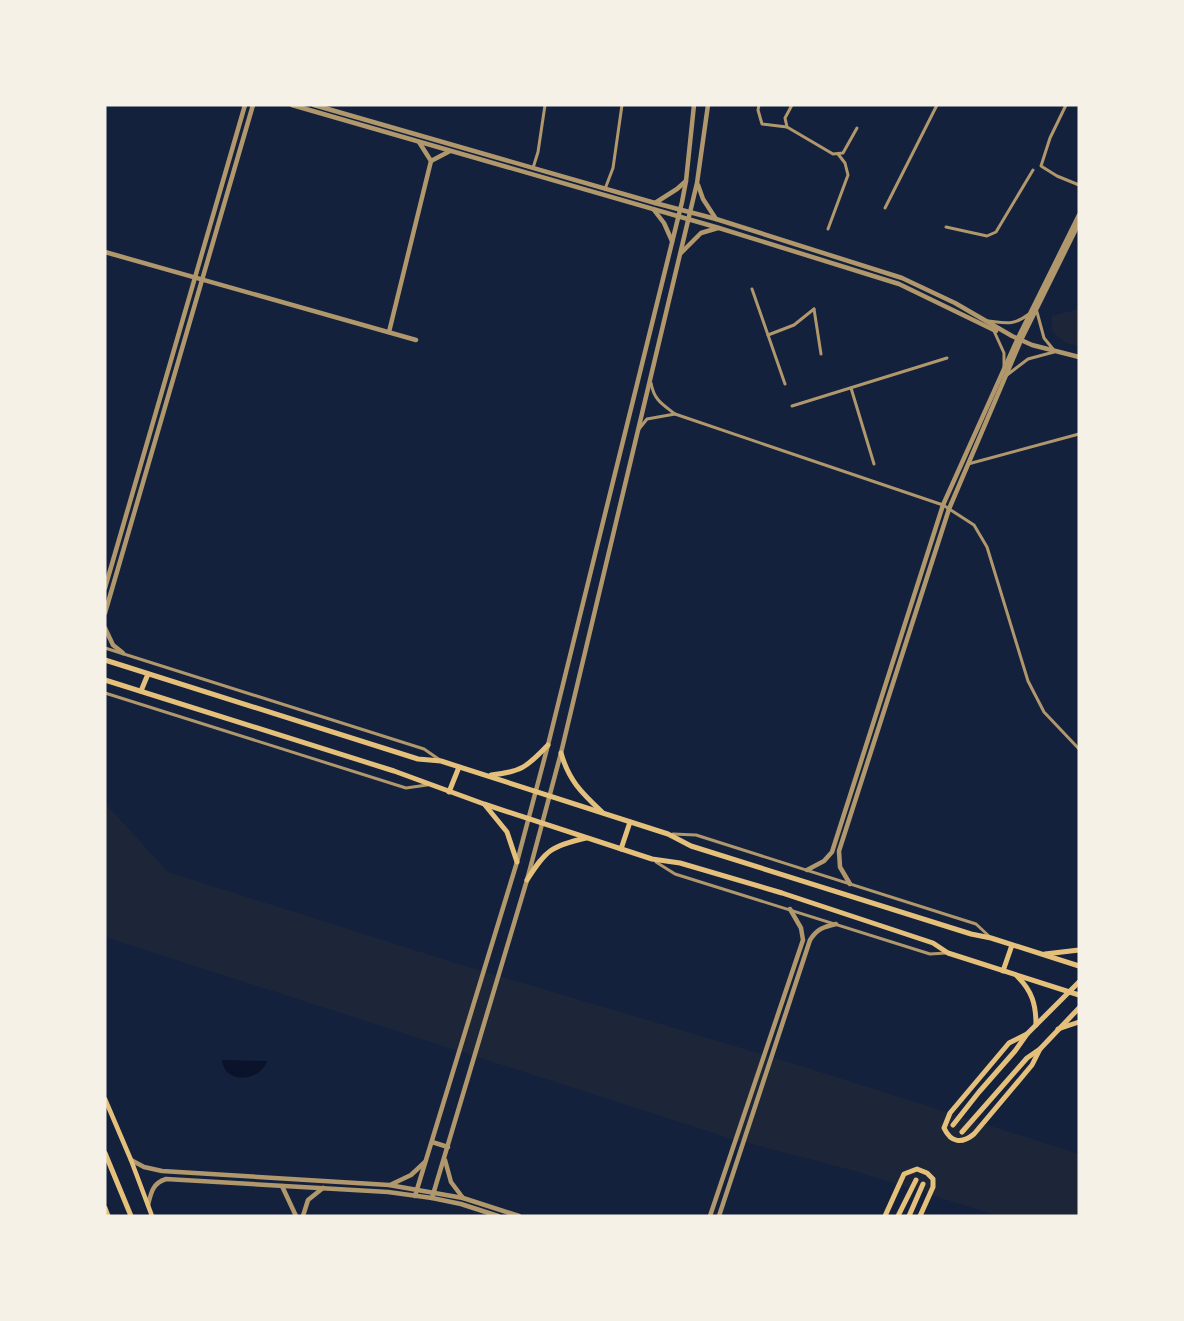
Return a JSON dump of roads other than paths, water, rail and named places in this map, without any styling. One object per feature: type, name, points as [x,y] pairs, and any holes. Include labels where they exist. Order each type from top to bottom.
[{"type":"main road","points":[[105,660],[418,759],[441,761],[668,834],[702,849],[1079,966]]},
{"type":"main road","points":[[141,691],[148,674]]},
{"type":"main road","points":[[105,680],[394,771],[484,804],[652,859],[680,863],[782,893],[933,943],[948,953],[1079,994]]},
{"type":"main road","points":[[486,776],[517,772],[532,762],[548,745]]},
{"type":"main road","points":[[561,753],[570,777],[603,814]]},
{"type":"main road","points":[[449,792],[459,767]]},
{"type":"main road","points":[[484,804],[507,832],[517,862]]},
{"type":"main road","points":[[621,849],[630,822]]},
{"type":"main road","points":[[527,880],[542,857],[554,847],[586,838]]},
{"type":"main road","points":[[1003,971],[1012,945]]},
{"type":"main road","points":[[1043,955],[1079,950]]},
{"type":"main road","points":[[1016,975],[1025,984],[1035,1001],[1036,1025]]},
{"type":"main road","points":[[953,1125],[1027,1034],[1079,982]]},
{"type":"main road","points":[[1027,1034],[1009,1043],[950,1113],[944,1128],[951,1139],[958,1142],[966,1141],[974,1134],[1032,1065],[1040,1049],[1079,1008]]},
{"type":"main road","points":[[1057,1029],[1079,1022]]},
{"type":"main road","points":[[962,1132],[1027,1058],[1040,1049]]},
{"type":"main road","points":[[105,1099],[152,1216]]},
{"type":"main road","points":[[105,1153],[131,1216]]},
{"type":"main road","points":[[885,1216],[904,1174],[917,1169],[927,1173],[933,1179],[933,1187],[920,1216]]},
{"type":"main road","points":[[898,1216],[916,1180]]},
{"type":"main road","points":[[909,1216],[923,1184]]},
{"type":"main road","points":[[105,1208],[108,1216]]},
{"type":"street","points":[[105,588],[245,105]]},
{"type":"street","points":[[105,612],[253,105]]},
{"type":"street","points":[[292,105],[654,206],[716,219],[902,278],[955,303],[1019,340]]},
{"type":"street","points":[[314,105],[605,189],[678,216],[899,284],[1019,340],[1079,357]]},
{"type":"street","points":[[533,168],[538,152],[545,105]]},
{"type":"street","points":[[605,189],[613,168],[622,105]]},
{"type":"street","points":[[416,1196],[517,862],[548,745],[686,181],[694,105]]},
{"type":"street","points":[[432,1198],[527,880],[561,753],[689,219],[697,183],[708,105]]},
{"type":"street","points":[[759,105],[762,124],[787,127],[833,154],[843,153],[857,128]]},
{"type":"street","points":[[787,127],[785,118],[792,105]]},
{"type":"street","points":[[885,208],[937,105]]},
{"type":"street","points":[[1066,105],[1050,138],[1041,166],[1079,185]]},
{"type":"street","points":[[389,332],[431,161],[419,141]]},
{"type":"street","points":[[431,161],[450,150]]},
{"type":"street","points":[[828,229],[848,175],[845,163],[838,154]]},
{"type":"street","points":[[946,227],[987,236],[996,232],[1033,170]]},
{"type":"street","points":[[654,206],[686,181]]},
{"type":"street","points":[[697,183],[703,199],[716,219]]},
{"type":"street","points":[[654,206],[672,241]]},
{"type":"street","points":[[850,884],[840,867],[839,851],[949,509],[1019,340],[1079,215]]},
{"type":"street","points":[[807,870],[824,861],[832,852],[943,505],[1004,369],[1079,223]]},
{"type":"street","points":[[681,253],[701,233],[719,228]]},
{"type":"street","points":[[105,252],[416,340]]},
{"type":"street","points":[[663,278],[674,281]]},
{"type":"street","points":[[752,289],[785,384]]},
{"type":"street","points":[[768,335],[794,325],[814,309],[821,354]]},
{"type":"street","points":[[1036,310],[1044,338],[1055,351]]},
{"type":"street","points":[[988,323],[1008,325],[1022,320],[1031,313]]},
{"type":"street","points":[[988,323],[1004,353],[1004,369]]},
{"type":"street","points":[[1005,376],[1029,359],[1055,351]]},
{"type":"street","points":[[792,406],[947,358]]},
{"type":"street","points":[[651,381],[652,393],[663,406],[675,414],[943,505],[974,525],[987,547],[1028,681],[1044,712],[1079,749]]},
{"type":"street","points":[[851,388],[874,464]]},
{"type":"street","points":[[639,429],[647,419],[675,414]]},
{"type":"street","points":[[967,464],[1079,434]]},
{"type":"street","points":[[105,628],[113,645],[123,653]]},
{"type":"street","points":[[105,648],[424,748],[441,761]]},
{"type":"street","points":[[105,693],[406,788],[429,785]]},
{"type":"street","points":[[668,834],[696,835],[976,924],[991,938]]},
{"type":"street","points":[[652,859],[675,873],[930,954],[948,953]]},
{"type":"street","points":[[710,1216],[802,940],[797,917],[790,909]]},
{"type":"street","points":[[719,1216],[810,940],[815,932],[824,926],[836,924]]},
{"type":"street","points":[[432,1142],[448,1147]]},
{"type":"street","points":[[445,1157],[451,1182],[463,1198]]},
{"type":"street","points":[[131,1160],[144,1167],[162,1171],[389,1185],[434,1191],[519,1216]]},
{"type":"street","points":[[389,1185],[411,1175],[427,1160]]},
{"type":"street","points":[[148,1206],[151,1191],[155,1185],[166,1179],[388,1192],[461,1204],[498,1216]]},
{"type":"street","points":[[282,1186],[296,1216]]},
{"type":"street","points":[[303,1216],[308,1200],[323,1188]]}]
